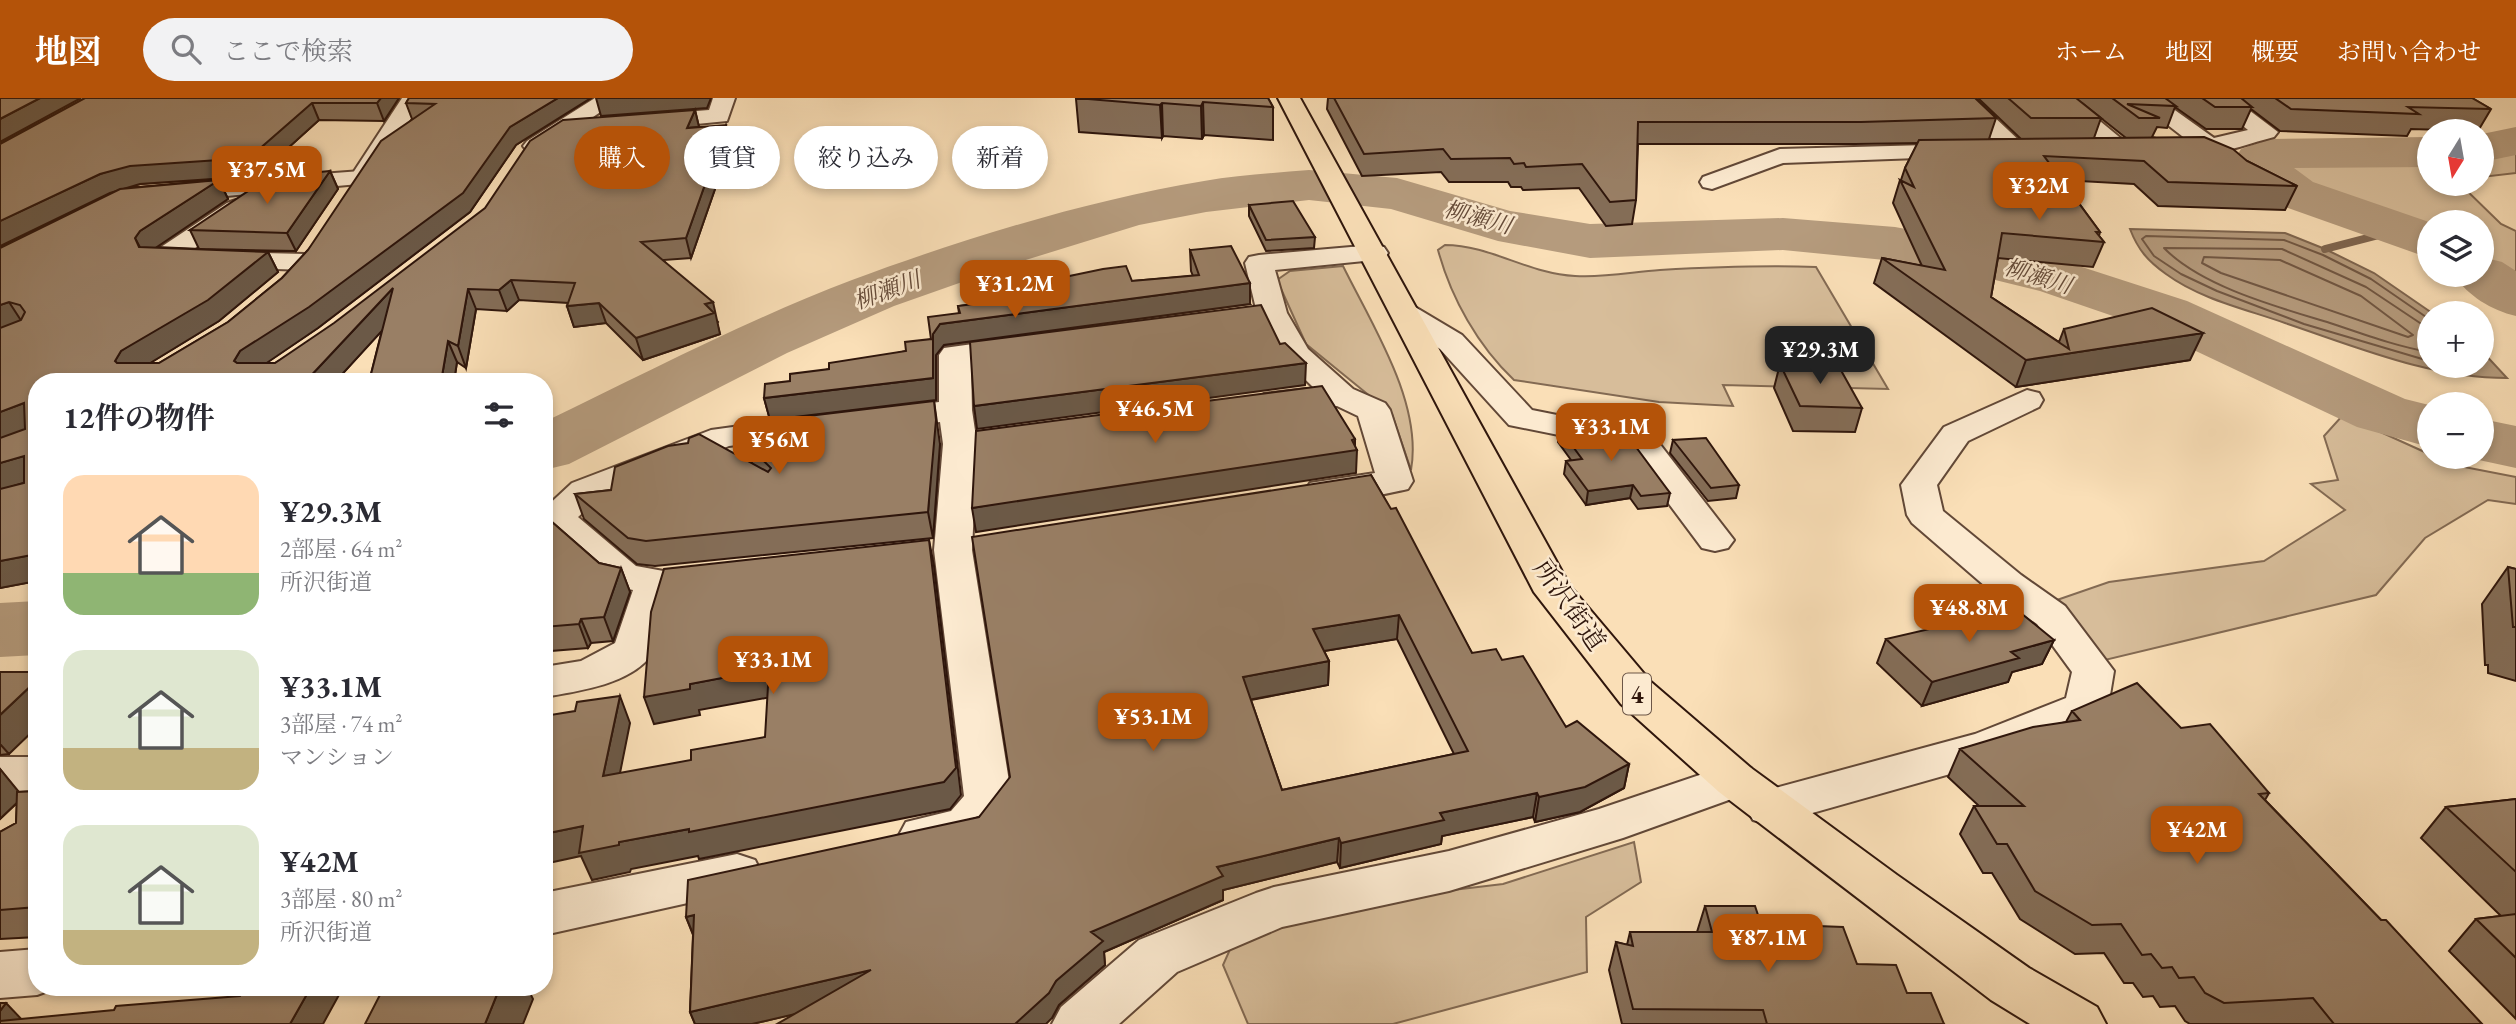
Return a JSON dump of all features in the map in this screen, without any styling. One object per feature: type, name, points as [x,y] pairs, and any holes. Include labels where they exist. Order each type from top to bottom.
[{"type":"main road","name":"所沢街道","points":[[1289,98],[1366,237],[1487,471],[1554,592],[1636,693],[1752,793],[2010,984],[2078,1024]]},
{"type":"street","points":[[340,209],[412,98]]},
{"type":"street","points":[[517,163],[525,152],[563,128],[618,115],[719,117],[724,98]]},
{"type":"street","points":[[1961,98],[2016,150]]},
{"type":"street","points":[[2058,98],[2123,150]]},
{"type":"street","points":[[2144,98],[2209,145]]},
{"type":"street","points":[[2083,150],[2193,150],[2266,132],[2219,98]]},
{"type":"street","points":[[1712,182],[1780,156],[2043,150]]},
{"type":"street","points":[[153,194],[362,178]]},
{"type":"street","points":[[268,186],[162,259],[312,252],[287,286]]},
{"type":"street","points":[[1286,496],[1395,481],[1373,410],[1341,396],[1295,354],[1258,314],[1259,263],[1366,237]]},
{"type":"street","points":[[1405,313],[1451,342],[1521,418],[1640,441],[1715,540]]},
{"type":"street","points":[[886,843],[966,826],[988,800],[953,549],[968,431],[955,355],[1052,342]]},
{"type":"street","points":[[1247,405],[1315,396],[1341,396]]},
{"type":"street","points":[[1080,1024],[1158,956],[1274,908],[1449,871],[1606,825],[1987,747],[2086,707],[2093,671],[2051,615],[2007,584],[1925,516],[1919,485],[1956,434],[2027,400]]},
{"type":"street","points":[[553,518],[585,491],[723,437],[839,424],[968,431]]},
{"type":"street","points":[[553,523],[624,576],[669,579],[633,651],[591,674],[553,680]]},
{"type":"street","points":[[0,774],[28,774]]},
{"type":"street","points":[[553,912],[779,865]]},
{"type":"street","points":[[0,975],[28,973]]},
{"type":"shaded area","points":[[2516,153],[2516,173],[2494,176],[2494,154]]},
{"type":"shaded area","points":[[2313,154],[2417,156],[2417,196],[2472,196],[2487,210],[2417,210],[2417,227],[2340,194],[2281,178],[2269,168],[2276,161]]},
{"type":"shaded area","points":[[2494,217],[2516,231],[2516,286],[2494,270]]},
{"type":"shaded area","points":[[1445,245],[1462,246],[1542,270],[1575,276],[1718,267],[1816,267],[1888,389],[1723,385],[1733,406],[1659,402],[1514,380],[1478,337],[1458,303],[1438,250]]},
{"type":"shaded area","points":[[1343,266],[1380,339],[1402,392],[1410,418],[1413,444],[1411,470],[1392,414],[1306,344],[1277,280],[1290,271]]},
{"type":"shaded area","points":[[2343,415],[2417,449],[2417,469],[2475,469],[2516,477],[2516,504],[2488,500],[2425,538],[2376,595],[2105,660],[2054,601],[2109,582],[2264,561],[2345,510],[2311,484],[2338,480],[2324,436]]},
{"type":"shaded area","points":[[1634,842],[1641,882],[1586,917],[1587,972],[1393,1024],[1248,1024],[1223,965],[1232,945],[1300,917],[1369,900],[1503,884]]},
{"type":"water","points":[[2130,229],[2285,233],[2325,249],[2374,273],[2417,303],[2417,366],[2208,297],[2166,274],[2144,254]]},
{"type":"water","points":[[2494,364],[2507,378],[2494,378]]},
{"type":"building","points":[[0,98],[40,98],[0,119]]},
{"type":"building","points":[[85,98],[381,98],[377,103],[312,103],[249,158],[130,166],[100,174],[0,221],[0,144]]},
{"type":"building","points":[[409,98],[558,98],[510,127],[463,193],[309,307],[240,351],[234,361],[275,363],[334,323],[485,208],[530,141],[563,120],[695,110],[688,126],[684,126],[684,189],[703,189],[686,238],[641,242],[713,302],[705,304],[714,313],[636,338],[599,303],[567,306],[575,283],[511,280],[499,290],[468,289],[458,346],[448,341],[443,373],[371,373],[393,288],[313,373],[28,373],[28,556],[0,561],[0,489],[24,483],[24,456],[0,463],[0,438],[25,429],[24,403],[0,412],[0,328],[21,320],[25,312],[20,305],[9,302],[0,305],[0,248],[120,189],[219,180],[140,231],[135,238],[139,247],[268,252],[208,300],[121,351],[115,361],[159,363],[228,322],[282,278],[308,250],[381,141],[435,104],[406,103]]},
{"type":"building","points":[[1076,98],[1268,98],[1273,107],[1203,102],[1201,106],[1160,105]]},
{"type":"building","points":[[1334,98],[1975,98],[1996,118],[1861,122],[1638,122],[1636,200],[1610,202],[1582,164],[1526,167],[1524,163],[1514,164],[1510,158],[1451,159],[1443,149],[1364,154]]},
{"type":"building","points":[[2008,98],[2076,98],[2101,118],[2031,118]]},
{"type":"building","points":[[2112,98],[2165,98],[2176,106],[2127,104],[2160,118],[2139,118]]},
{"type":"building","points":[[2202,98],[2241,98],[2252,107],[2215,107]]},
{"type":"building","points":[[2275,98],[2472,98],[2491,109],[2408,107],[2419,114],[2291,109]]},
{"type":"building","points":[[2204,137],[2233,149],[2247,161],[2297,186],[2168,182],[2144,161],[2044,156],[2100,232],[2096,232],[2104,242],[2002,233],[1991,297],[2069,349],[2064,329],[2152,308],[2203,333],[2026,360],[1882,258],[1945,270],[1900,180],[1914,187],[1905,168],[1919,140]]},
{"type":"building","points":[[330,171],[287,233],[190,230],[269,177]]},
{"type":"building","points":[[1293,201],[1315,237],[1266,240],[1249,205]]},
{"type":"building","points":[[1231,246],[1250,283],[940,324],[933,334],[933,378],[764,398],[765,384],[790,381],[790,374],[829,369],[829,363],[906,351],[905,342],[931,339],[928,317],[960,313],[958,306],[1014,299],[1012,292],[1059,287],[1055,279],[1126,266],[1132,281],[1199,275],[1190,250]]},
{"type":"building","points":[[1261,305],[1280,344],[1285,343],[1306,363],[974,406],[970,342]]},
{"type":"building","points":[[1780,364],[1838,365],[1862,408],[1800,406]]},
{"type":"building","points":[[1322,386],[1355,439],[1352,440],[1357,450],[972,508],[976,431]]},
{"type":"building","points":[[934,401],[936,420],[928,512],[646,541],[628,538],[575,494],[611,490],[615,467],[668,446],[688,443],[689,438],[699,434],[768,472],[771,468],[747,445],[749,423]]},
{"type":"building","points":[[1573,427],[1617,436],[1623,444],[1633,443],[1670,493],[1641,496],[1633,485],[1588,491],[1566,461],[1582,459],[1560,429]]},
{"type":"building","points":[[1706,438],[1739,485],[1711,488],[1673,440]]},
{"type":"building","points":[[1371,475],[1391,509],[1396,508],[1472,653],[1496,649],[1502,660],[1523,656],[1566,727],[1577,721],[1629,764],[1585,787],[1539,797],[1537,793],[1440,813],[1444,820],[1341,843],[1339,838],[1217,867],[1223,876],[1091,932],[1103,941],[1056,981],[1049,993],[1015,1024],[777,1024],[871,970],[690,1012],[694,915],[686,917],[688,880],[979,817],[1010,777],[972,537]],"holes":[[[1399,615],[1468,751],[1282,790],[1243,677],[1329,661],[1313,629]]]},
{"type":"building","points":[[553,523],[599,563],[621,568],[604,617],[581,619],[579,624],[553,626]]},
{"type":"building","points":[[929,540],[956,768],[944,782],[689,832],[689,829],[619,842],[619,845],[579,853],[583,826],[553,832],[553,715],[575,711],[577,702],[620,696],[603,776],[691,760],[691,750],[765,737],[769,669],[690,684],[690,689],[644,697],[651,612],[664,569]]},
{"type":"building","points":[[2508,567],[2516,569],[2516,627],[2513,627]]},
{"type":"building","points":[[2016,609],[2054,640],[2011,652],[2019,658],[1932,682],[1886,639]]},
{"type":"building","points":[[0,672],[28,672],[28,689],[0,715]]},
{"type":"building","points":[[2137,683],[2181,728],[2210,724],[2269,793],[2259,794],[2381,920],[2386,920],[2482,1024],[2334,1024],[2313,998],[2224,1003],[2205,993],[2194,977],[2179,978],[2172,967],[2162,968],[2151,954],[2142,955],[2121,924],[2092,925],[2035,891],[2007,844],[1997,844],[1974,806],[2024,806],[1960,749],[2033,727],[2080,720],[2072,711]]},
{"type":"building","points":[[28,791],[28,908],[0,910],[0,832],[16,823],[17,792]]},
{"type":"building","points":[[2516,799],[2516,872],[2446,807]]},
{"type":"building","points":[[1705,906],[1755,906],[1761,924],[1843,927],[1857,964],[1896,965],[1907,993],[1931,993],[1944,1024],[1767,1024],[1763,1010],[1633,1009],[1616,942],[1633,946],[1630,932],[1712,932]]},
{"type":"building","points":[[2516,914],[2516,958],[2476,919]]},
{"type":"building","points":[[240,996],[306,996],[290,1024],[0,1024],[0,1021],[114,1010],[116,1006]]},
{"type":"building","points":[[379,996],[496,996],[485,1024],[365,1024]]},
{"type":"waterway","name":"柳瀬川","points":[[2494,146],[2516,141]]},
{"type":"waterway","name":"柳瀬川","points":[[2417,152],[2270,154],[2258,159],[2256,165],[2295,193],[2417,237]]},
{"type":"waterway","name":"柳瀬川","points":[[553,445],[765,340],[873,293],[996,251],[1129,211],[1206,196],[1309,185],[1397,194],[1498,225],[1590,241],[1783,234],[1895,244],[1987,261],[2061,279],[2166,314],[2381,413],[2417,423]]},
{"type":"waterway","points":[[2325,249],[2379,235],[2405,232]]},
{"type":"waterway","name":"柳瀬川","points":[[2494,282],[2516,298]]},
{"type":"waterway","name":"柳瀬川","points":[[2494,442],[2516,447]]},
{"type":"waterway","name":"柳瀬川","points":[[0,630],[28,628]]}]
